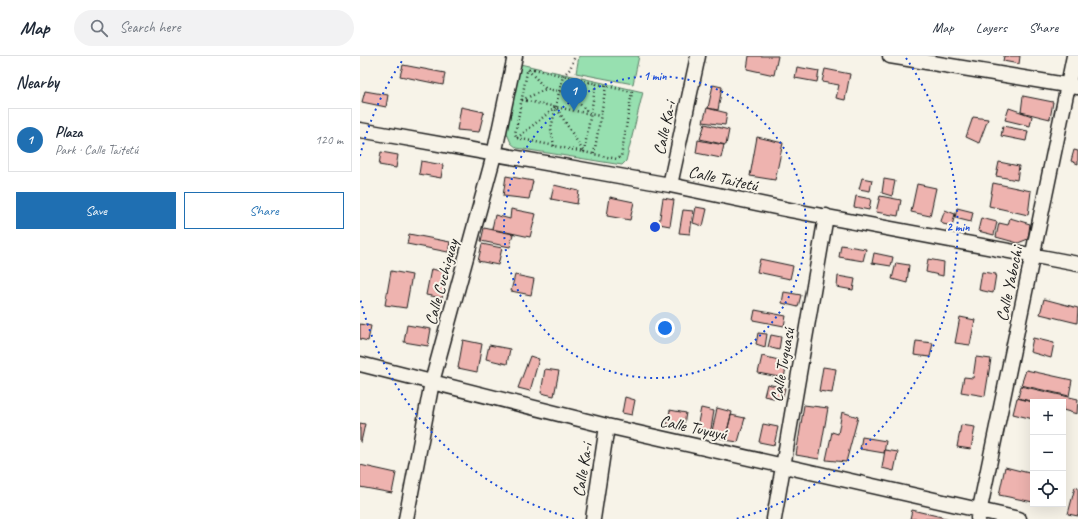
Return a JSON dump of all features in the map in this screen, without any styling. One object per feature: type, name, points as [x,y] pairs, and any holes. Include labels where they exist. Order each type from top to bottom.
[{"type":"street","name":"Calle Cuchiguay","points":[[406,519],[432,382],[494,155],[515,56]]},
{"type":"street","name":"Calle Ka-i","points":[[670,185],[698,56]]},
{"type":"street","points":[[890,56],[1073,86]]},
{"type":"street","name":"Calle Yabochi","points":[[979,515],[1034,255],[1073,86],[1074,56]]},
{"type":"street","name":"Calle Taitetú","points":[[360,130],[494,155],[670,185],[1078,264]]},
{"type":"street","name":"Calle Tuguasú","points":[[774,519],[826,216]]},
{"type":"street","name":"Calle Tuyuyú","points":[[360,364],[607,426],[783,465],[979,515],[1020,519]]},
{"type":"street","name":"Calle Ka-i","points":[[593,519],[607,426]]},
{"type":"path","points":[[554,146],[550,135],[559,92],[563,76],[570,69],[575,56]]},
{"type":"path","points":[[517,138],[617,159],[621,157],[623,150],[632,92],[534,69],[528,70]]},
{"type":"path","points":[[528,70],[546,89],[559,92],[569,93],[590,82]]},
{"type":"path","points":[[517,138],[515,134],[528,70]]},
{"type":"path","points":[[584,152],[596,83]]},
{"type":"path","points":[[594,154],[606,86]]},
{"type":"path","points":[[522,100],[546,89]]},
{"type":"path","points":[[569,93],[590,114]]},
{"type":"path","points":[[522,100],[600,116]]},
{"type":"path","points":[[517,138],[556,107]]},
{"type":"path","points":[[556,107],[584,152]]},
{"type":"green space","points":[[579,56],[639,56],[633,84],[576,73]]},
{"type":"green space","points":[[520,64],[643,92],[626,161],[622,165],[517,148],[511,143],[506,131]]},
{"type":"building","points":[[749,56],[778,56],[774,75],[747,69]]},
{"type":"building","points":[[1004,56],[1020,56],[1019,64],[1003,61]]},
{"type":"building","points":[[403,65],[445,73],[443,85],[400,76]]},
{"type":"building","points":[[797,67],[819,71],[817,82],[795,78]]},
{"type":"building","points":[[825,69],[850,74],[845,100],[836,98],[839,85],[822,82]]},
{"type":"building","points":[[713,85],[722,87],[718,110],[708,108]]},
{"type":"building","points":[[365,91],[388,95],[386,107],[362,102]]},
{"type":"building","points":[[1023,96],[1053,102],[1050,119],[1021,112]]},
{"type":"building","points":[[461,107],[484,112],[479,132],[457,130]]},
{"type":"building","points":[[707,108],[727,113],[725,125],[703,122]]},
{"type":"building","points":[[1009,108],[1032,116],[1030,126],[1005,120]]},
{"type":"building","points":[[973,117],[988,119],[979,143],[966,137]]},
{"type":"building","points":[[705,124],[729,130],[726,145],[700,139]]},
{"type":"building","points":[[1003,126],[1028,131],[1026,141],[1001,136]]},
{"type":"building","points":[[757,137],[783,143],[775,180],[750,176]]},
{"type":"building","points":[[698,140],[724,145],[721,158],[696,153]]},
{"type":"building","points":[[1074,150],[1078,151],[1078,164],[1071,161]]},
{"type":"building","points":[[381,152],[398,155],[396,168],[379,165]]},
{"type":"building","points":[[421,161],[443,165],[441,178],[419,174]]},
{"type":"building","points":[[999,162],[1019,166],[1017,180],[996,176]]},
{"type":"building","points":[[506,176],[533,181],[529,199],[503,196]]},
{"type":"building","points":[[862,178],[872,180],[870,191],[859,189]]},
{"type":"building","points":[[884,179],[895,181],[892,196],[882,193]]},
{"type":"building","points":[[993,183],[1031,191],[1028,215],[989,206]]},
{"type":"building","points":[[917,184],[936,188],[930,216],[911,212]]},
{"type":"building","points":[[554,185],[579,191],[577,204],[551,199]]},
{"type":"building","points":[[856,196],[871,199],[869,210],[854,207]]},
{"type":"building","points":[[880,196],[901,200],[898,216],[876,212]]},
{"type":"building","points":[[610,197],[634,202],[630,220],[607,216]]},
{"type":"building","points":[[663,198],[674,200],[670,226],[659,224]]},
{"type":"building","points":[[696,207],[707,209],[703,226],[693,223]]},
{"type":"building","points":[[957,208],[973,212],[971,222],[955,218]]},
{"type":"building","points":[[511,209],[536,214],[530,237],[492,229],[495,215],[510,219]]},
{"type":"building","points":[[683,210],[693,211],[690,234],[679,233]]},
{"type":"building","points":[[945,210],[955,214],[952,226],[943,224],[941,221]]},
{"type":"building","points":[[981,218],[997,222],[994,235],[978,231]]},
{"type":"building","points":[[1010,218],[1030,224],[1028,239],[1018,243],[996,237],[999,223],[1008,225]]},
{"type":"building","points":[[484,228],[513,234],[510,247],[481,241]]},
{"type":"building","points":[[409,234],[450,242],[448,252],[407,244]]},
{"type":"building","points":[[482,244],[502,248],[498,265],[478,261]]},
{"type":"building","points":[[841,245],[866,249],[863,261],[839,257]]},
{"type":"building","points":[[874,253],[893,257],[891,266],[872,263]]},
{"type":"building","points":[[760,259],[793,266],[790,279],[757,272]]},
{"type":"building","points":[[928,259],[944,262],[943,276],[926,272]]},
{"type":"building","points":[[896,263],[909,265],[907,283],[892,279]]},
{"type":"building","points":[[431,269],[447,272],[442,298],[426,295]]},
{"type":"building","points":[[391,271],[412,275],[406,308],[385,305]]},
{"type":"building","points":[[982,272],[996,274],[993,293],[979,290]]},
{"type":"building","points":[[515,275],[534,279],[531,295],[511,291]]},
{"type":"building","points":[[838,276],[855,279],[853,290],[837,287]]},
{"type":"building","points":[[784,292],[801,295],[798,307],[782,303]]},
{"type":"building","points":[[1044,299],[1078,308],[1077,323],[1040,314]]},
{"type":"building","points":[[755,310],[786,316],[784,326],[753,320]]},
{"type":"building","points":[[960,317],[975,320],[970,345],[955,343]]},
{"type":"building","points":[[360,324],[371,326],[368,341],[360,339]]},
{"type":"building","points":[[407,325],[431,329],[428,346],[404,342]]},
{"type":"building","points":[[758,333],[767,334],[765,347],[756,344]]},
{"type":"building","points":[[771,335],[781,337],[779,350],[768,347]]},
{"type":"building","points":[[1033,338],[1054,343],[1051,358],[1030,352]]},
{"type":"building","points":[[463,340],[482,344],[477,372],[458,368]]},
{"type":"building","points":[[916,341],[933,343],[930,357],[914,355]]},
{"type":"building","points":[[489,345],[510,349],[507,364],[486,359]]},
{"type":"building","points":[[530,356],[539,359],[530,391],[518,388]]},
{"type":"building","points":[[762,356],[787,362],[784,378],[758,373]]},
{"type":"building","points":[[976,357],[991,359],[985,396],[961,392],[964,377],[973,378]]},
{"type":"building","points":[[823,367],[836,369],[832,393],[819,391]]},
{"type":"building","points":[[545,369],[559,371],[554,396],[541,393]]},
{"type":"building","points":[[1026,370],[1072,380],[1069,396],[1021,385]]},
{"type":"building","points":[[767,384],[785,388],[782,400],[764,396]]},
{"type":"building","points":[[1021,386],[1078,399],[1077,414],[1066,411],[1066,399],[1030,399],[1030,401],[1018,398]]},
{"type":"building","points":[[625,397],[635,400],[632,415],[622,413]]},
{"type":"building","points":[[1017,398],[1030,401],[1030,418],[1013,414]]},
{"type":"building","points":[[804,405],[828,408],[819,459],[796,455]]},
{"type":"building","points":[[701,408],[714,411],[710,435],[696,432]]},
{"type":"building","points":[[717,408],[732,412],[725,439],[711,436]]},
{"type":"building","points":[[670,410],[686,413],[683,430],[667,427]]},
{"type":"building","points":[[842,412],[858,417],[846,462],[826,460],[832,432],[838,434]]},
{"type":"building","points":[[731,415],[745,418],[738,442],[725,440]]},
{"type":"building","points":[[360,423],[365,424],[361,442],[360,442]]},
{"type":"building","points":[[763,424],[778,427],[774,445],[759,442]]},
{"type":"building","points":[[961,425],[975,427],[971,449],[957,447]]},
{"type":"building","points":[[862,437],[886,441],[884,453],[860,449]]},
{"type":"building","points":[[885,450],[898,452],[894,471],[882,468]]},
{"type":"building","points":[[360,465],[396,473],[392,493],[360,487]]},
{"type":"building","points":[[1005,467],[1030,473],[1030,501],[999,495]]},
{"type":"building","points":[[1075,487],[1078,488],[1078,516],[1068,514]]},
{"type":"building","points":[[912,510],[950,519],[910,519]]},
{"type":"place","name":"Plaza","points":[[574,111]]}]
